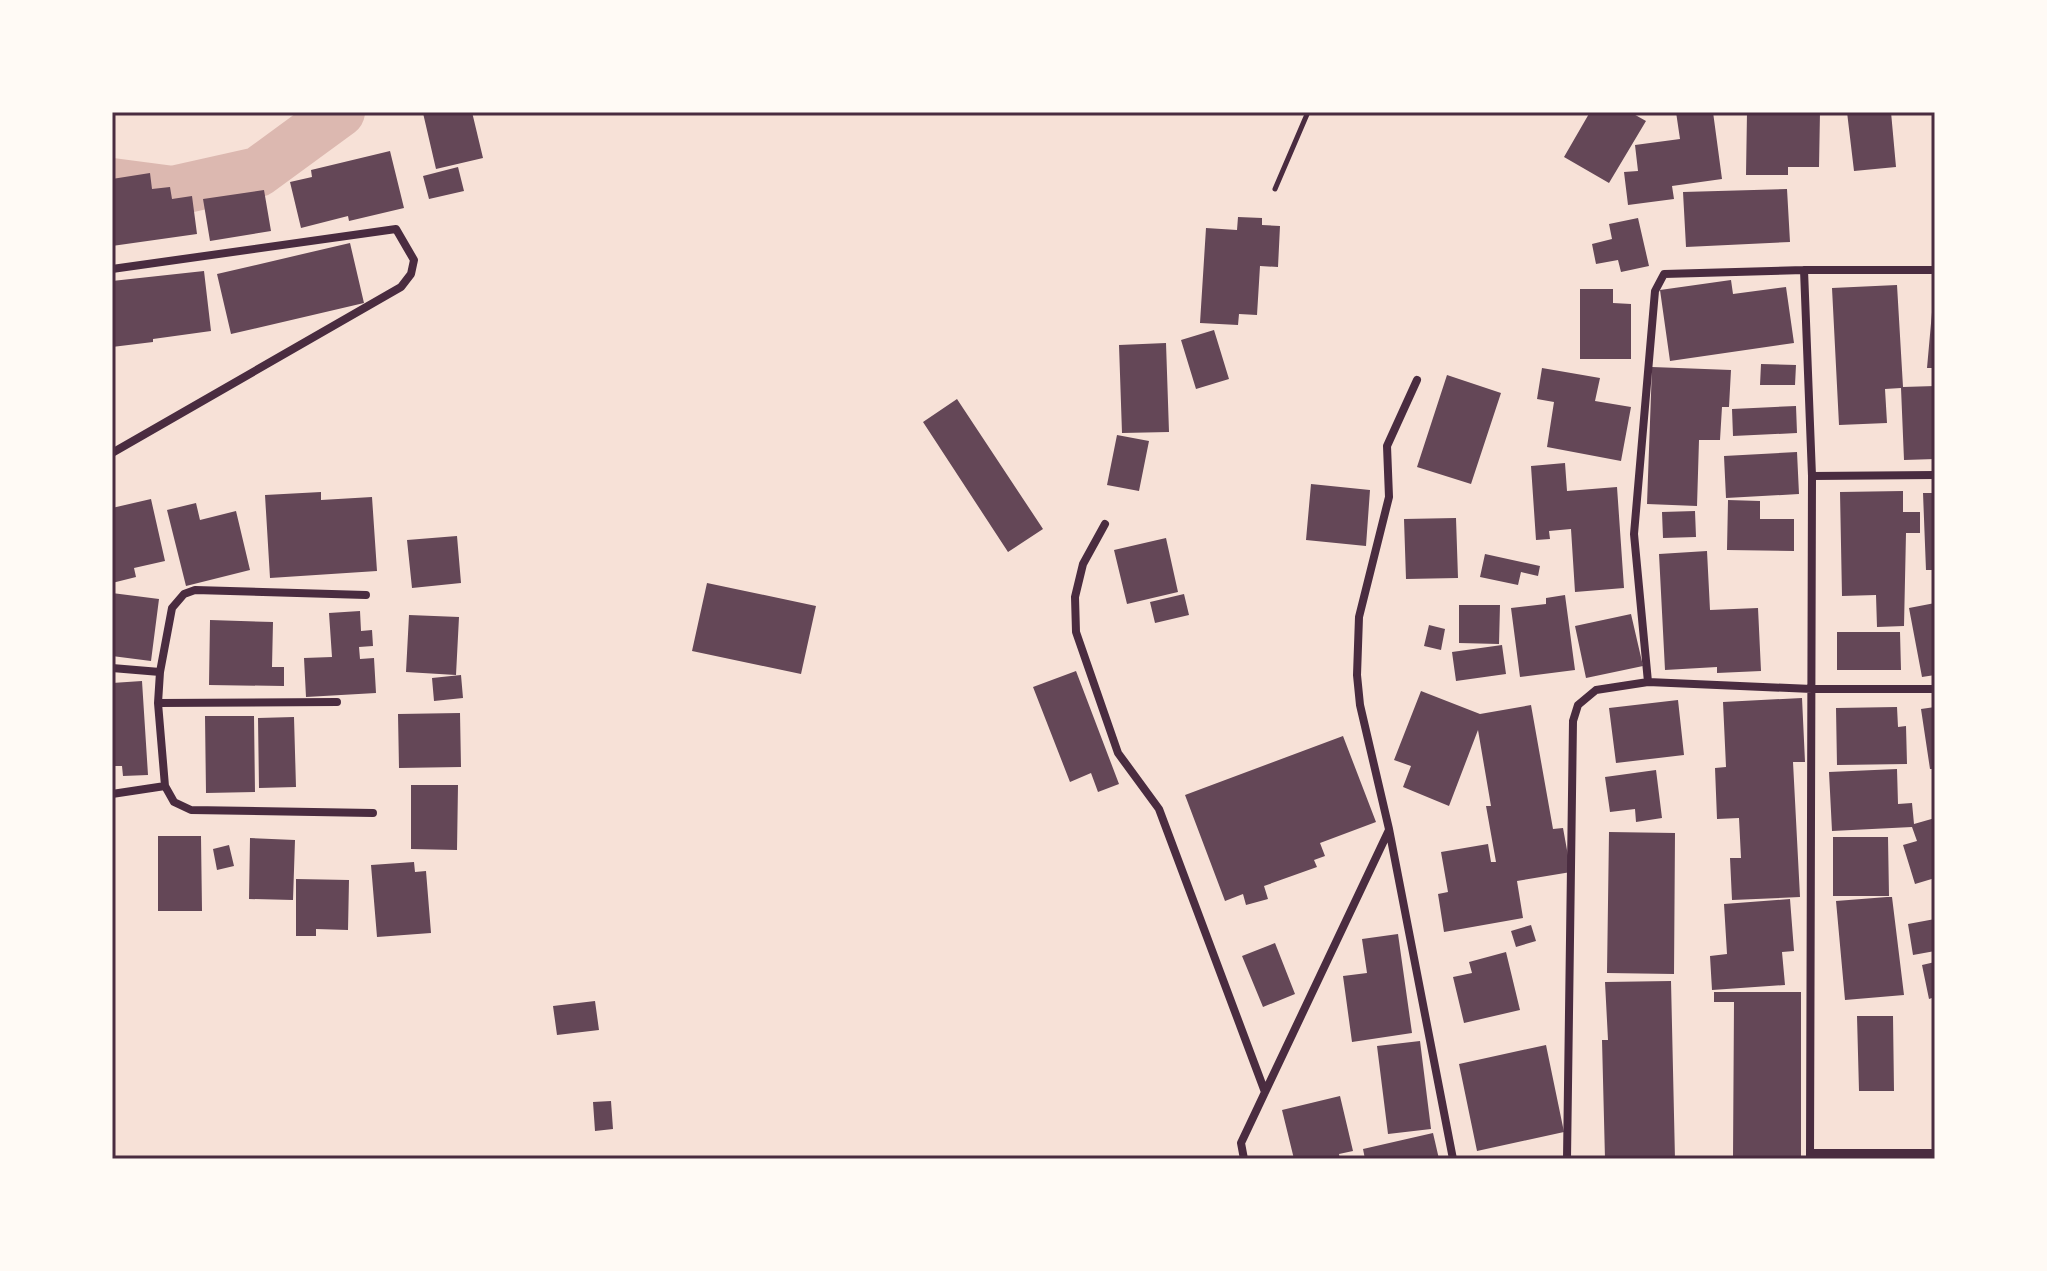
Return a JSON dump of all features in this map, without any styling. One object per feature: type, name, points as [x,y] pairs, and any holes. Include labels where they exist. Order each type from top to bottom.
[{"type":"street","points":[[112,269],[396,229],[414,260],[411,274],[401,287],[112,453]]},
{"type":"street","points":[[1804,270],[1812,476],[1810,1156],[1935,1153]]},
{"type":"street","points":[[1648,682],[1634,534],[1655,291],[1664,274],[1935,270]]},
{"type":"street","points":[[1417,380],[1387,446],[1389,497],[1359,617],[1357,646],[1360,705],[1389,829],[1453,1159]]},
{"type":"street","points":[[1812,476],[1935,475]]},
{"type":"street","points":[[1105,524],[1083,564],[1075,597],[1076,632],[1118,753],[1159,809],[1265,1092]]},
{"type":"street","points":[[366,595],[195,590],[184,594],[172,608],[160,672],[158,703],[165,786],[174,802],[191,810],[373,813]]},
{"type":"street","points":[[112,668],[160,672]]},
{"type":"street","points":[[1567,1159],[1573,721],[1578,705],[1589,694],[1604,687],[1648,682],[1812,689],[1935,689]]},
{"type":"street","points":[[158,703],[337,702]]},
{"type":"street","points":[[112,794],[165,786]]},
{"type":"street","points":[[1244,1159],[1241,1143],[1389,829]]},
{"type":"path","points":[[1275,189],[1308,112]]},
{"type":"building","points":[[472,112],[483,158],[436,169],[423,113]]},
{"type":"building","points":[[1590,112],[1630,112],[1646,121],[1609,183],[1564,157]]},
{"type":"building","points":[[1676,112],[1713,112],[1722,179],[1672,186],[1674,199],[1628,205],[1624,172],[1638,171],[1635,145],[1680,139]]},
{"type":"building","points":[[1747,112],[1820,112],[1819,167],[1788,167],[1788,175],[1746,175]]},
{"type":"building","points":[[1847,112],[1891,112],[1896,167],[1854,171]]},
{"type":"building","points":[[390,151],[404,208],[349,221],[348,216],[301,228],[290,182],[312,177],[311,170]]},
{"type":"building","points":[[458,167],[464,191],[429,199],[423,176]]},
{"type":"building","points":[[150,173],[152,189],[170,187],[172,199],[192,196],[197,234],[112,246],[112,179]]},
{"type":"building","points":[[1787,189],[1790,242],[1686,247],[1683,192]]},
{"type":"building","points":[[264,190],[271,231],[210,241],[203,199]]},
{"type":"building","points":[[1238,217],[1262,218],[1262,225],[1280,226],[1278,267],[1260,266],[1257,315],[1239,314],[1238,325],[1200,323],[1206,228],[1237,230]]},
{"type":"building","points":[[1638,218],[1649,266],[1621,272],[1618,260],[1596,264],[1592,244],[1612,239],[1609,224]]},
{"type":"building","points":[[350,243],[364,303],[231,334],[217,274]]},
{"type":"building","points":[[204,271],[211,331],[112,347],[112,281]]},
{"type":"building","points":[[1731,280],[1733,294],[1786,287],[1794,343],[1670,361],[1660,290]]},
{"type":"building","points":[[1897,285],[1903,387],[1935,386],[1935,459],[1904,460],[1901,388],[1885,389],[1887,423],[1839,425],[1832,288]]},
{"type":"building","points":[[1580,289],[1613,289],[1613,303],[1631,304],[1631,359],[1580,359]]},
{"type":"building","points":[[1933,301],[1935,368],[1927,368]]},
{"type":"building","points":[[1214,330],[1229,379],[1196,389],[1181,340]]},
{"type":"building","points":[[1166,343],[1169,432],[1122,433],[1119,345]]},
{"type":"building","points":[[1761,364],[1796,365],[1795,385],[1760,385]]},
{"type":"building","points":[[1652,367],[1731,370],[1729,407],[1722,407],[1720,440],[1699,440],[1697,506],[1647,504]]},
{"type":"building","points":[[1542,368],[1600,378],[1595,401],[1631,407],[1621,461],[1547,447],[1554,402],[1537,399]]},
{"type":"building","points":[[1447,375],[1501,393],[1471,484],[1417,467]]},
{"type":"building","points":[[957,399],[1043,529],[1008,552],[923,422]]},
{"type":"building","points":[[1796,406],[1797,433],[1733,436],[1732,409]]},
{"type":"building","points":[[1117,435],[1149,441],[1139,491],[1107,485]]},
{"type":"building","points":[[1797,452],[1799,494],[1726,498],[1724,456]]},
{"type":"building","points":[[1565,463],[1567,491],[1617,487],[1624,588],[1575,592],[1571,529],[1549,531],[1550,539],[1536,540],[1531,466]]},
{"type":"building","points":[[1311,484],[1370,490],[1366,546],[1306,540]]},
{"type":"building","points":[[1903,491],[1903,512],[1920,512],[1920,533],[1906,533],[1904,626],[1877,627],[1876,595],[1842,596],[1840,492]]},
{"type":"building","points":[[321,492],[321,500],[372,497],[377,571],[270,578],[265,495]]},
{"type":"building","points":[[1923,493],[1935,493],[1935,570],[1926,570]]},
{"type":"building","points":[[151,499],[165,561],[134,568],[136,577],[112,583],[112,508]]},
{"type":"building","points":[[1728,500],[1760,501],[1760,519],[1794,519],[1794,551],[1727,550]]},
{"type":"building","points":[[196,503],[200,520],[236,511],[250,570],[186,586],[167,510]]},
{"type":"building","points":[[1695,511],[1696,537],[1663,538],[1662,512]]},
{"type":"building","points":[[1456,518],[1458,578],[1406,579],[1404,519]]},
{"type":"building","points":[[457,536],[461,583],[412,588],[407,540]]},
{"type":"building","points":[[1166,538],[1178,592],[1127,604],[1114,550]]},
{"type":"building","points":[[1707,551],[1710,610],[1758,608],[1761,671],[1717,673],[1717,667],[1665,670],[1659,554]]},
{"type":"building","points":[[1485,554],[1540,566],[1538,576],[1521,572],[1518,585],[1480,577]]},
{"type":"building","points":[[707,583],[816,606],[801,674],[692,651]]},
{"type":"building","points":[[112,593],[159,599],[151,661],[112,656]]},
{"type":"building","points":[[1184,594],[1189,615],[1155,623],[1150,602]]},
{"type":"building","points":[[1565,595],[1575,670],[1520,677],[1511,608],[1546,604],[1546,598]]},
{"type":"building","points":[[1935,603],[1935,675],[1922,677],[1909,608]]},
{"type":"building","points":[[1459,605],[1500,605],[1499,644],[1459,643]]},
{"type":"building","points":[[360,611],[361,631],[372,630],[373,646],[359,647],[360,659],[374,658],[376,693],[306,697],[304,658],[332,657],[329,613]]},
{"type":"building","points":[[1631,614],[1643,666],[1586,678],[1575,626]]},
{"type":"building","points":[[409,615],[459,617],[456,675],[406,672]]},
{"type":"building","points":[[210,620],[273,622],[272,667],[284,667],[284,686],[209,685]]},
{"type":"building","points":[[1429,625],[1445,629],[1441,650],[1424,646]]},
{"type":"building","points":[[1837,632],[1900,632],[1901,670],[1837,670]]},
{"type":"building","points":[[1502,645],[1506,674],[1456,681],[1452,652]]},
{"type":"building","points":[[1076,671],[1119,784],[1098,792],[1091,773],[1070,782],[1033,687]]},
{"type":"building","points":[[461,675],[463,698],[434,701],[432,678]]},
{"type":"building","points":[[142,681],[148,775],[123,776],[122,766],[112,766],[112,683]]},
{"type":"building","points":[[1421,691],[1480,714],[1531,705],[1553,829],[1563,828],[1571,872],[1517,881],[1523,918],[1444,932],[1438,894],[1448,892],[1441,852],[1488,844],[1491,862],[1496,862],[1486,806],[1491,806],[1478,730],[1449,806],[1403,787],[1411,766],[1394,760]]},
{"type":"building","points":[[1802,698],[1805,762],[1793,762],[1800,897],[1732,900],[1730,858],[1741,858],[1739,818],[1717,819],[1715,768],[1726,767],[1723,702]]},
{"type":"building","points":[[1678,700],[1684,755],[1616,763],[1609,708]]},
{"type":"building","points":[[1897,707],[1898,727],[1906,726],[1907,764],[1837,765],[1836,708]]},
{"type":"building","points":[[1935,707],[1935,769],[1930,769],[1921,709]]},
{"type":"building","points":[[460,713],[461,767],[399,768],[398,714]]},
{"type":"building","points":[[205,716],[254,716],[255,792],[206,793]]},
{"type":"building","points":[[294,717],[296,787],[259,788],[258,718]]},
{"type":"building","points":[[1343,736],[1376,822],[1320,843],[1325,856],[1314,860],[1317,867],[1264,886],[1268,899],[1246,905],[1243,894],[1225,901],[1185,795]]},
{"type":"building","points":[[1897,769],[1898,804],[1912,803],[1914,824],[1935,818],[1935,878],[1915,884],[1903,845],[1917,841],[1912,827],[1832,831],[1829,772]]},
{"type":"building","points":[[1656,770],[1662,818],[1636,822],[1635,809],[1610,812],[1605,777]]},
{"type":"building","points":[[411,785],[458,785],[457,850],[411,849]]},
{"type":"building","points":[[1609,832],[1675,833],[1674,974],[1607,973]]},
{"type":"building","points":[[158,836],[201,836],[202,911],[158,911]]},
{"type":"building","points":[[1833,837],[1888,837],[1889,896],[1833,896]]},
{"type":"building","points":[[250,838],[295,840],[293,900],[249,899]]},
{"type":"building","points":[[229,845],[234,866],[217,870],[213,849]]},
{"type":"building","points":[[414,862],[415,872],[426,871],[431,933],[377,937],[371,865]]},
{"type":"building","points":[[296,879],[349,880],[348,930],[316,929],[316,936],[296,936]]},
{"type":"building","points":[[1892,897],[1904,995],[1845,1000],[1836,901]]},
{"type":"building","points":[[1790,899],[1794,951],[1782,952],[1785,985],[1712,990],[1710,956],[1727,954],[1724,904]]},
{"type":"building","points":[[1935,919],[1935,951],[1913,955],[1908,924]]},
{"type":"building","points":[[1531,925],[1536,941],[1516,947],[1511,931]]},
{"type":"building","points":[[1398,934],[1412,1033],[1352,1042],[1343,976],[1367,973],[1362,939]]},
{"type":"building","points":[[1275,943],[1295,994],[1263,1007],[1242,956]]},
{"type":"building","points":[[1506,952],[1520,1010],[1464,1023],[1453,977],[1472,973],[1469,962]]},
{"type":"building","points":[[1935,962],[1935,997],[1929,999],[1922,965]]},
{"type":"building","points":[[1671,981],[1675,1159],[1605,1159],[1602,1040],[1608,1040],[1605,982]]},
{"type":"building","points":[[1714,992],[1801,992],[1801,1159],[1733,1159],[1734,1002],[1714,1002]]},
{"type":"building","points":[[595,1001],[599,1030],[557,1035],[553,1006]]},
{"type":"building","points":[[1857,1016],[1893,1016],[1894,1091],[1859,1091]]},
{"type":"building","points":[[1420,1041],[1431,1129],[1388,1134],[1377,1046]]},
{"type":"building","points":[[1546,1045],[1564,1132],[1477,1151],[1459,1064]]},
{"type":"building","points":[[1340,1096],[1353,1151],[1339,1154],[1340,1159],[1294,1159],[1282,1110]]},
{"type":"building","points":[[611,1101],[613,1129],[595,1131],[593,1102]]},
{"type":"building","points":[[1433,1133],[1439,1159],[1365,1159],[1363,1149]]},
{"type":"waterway","points":[[112,183],[173,191],[258,172],[340,112]]}]
